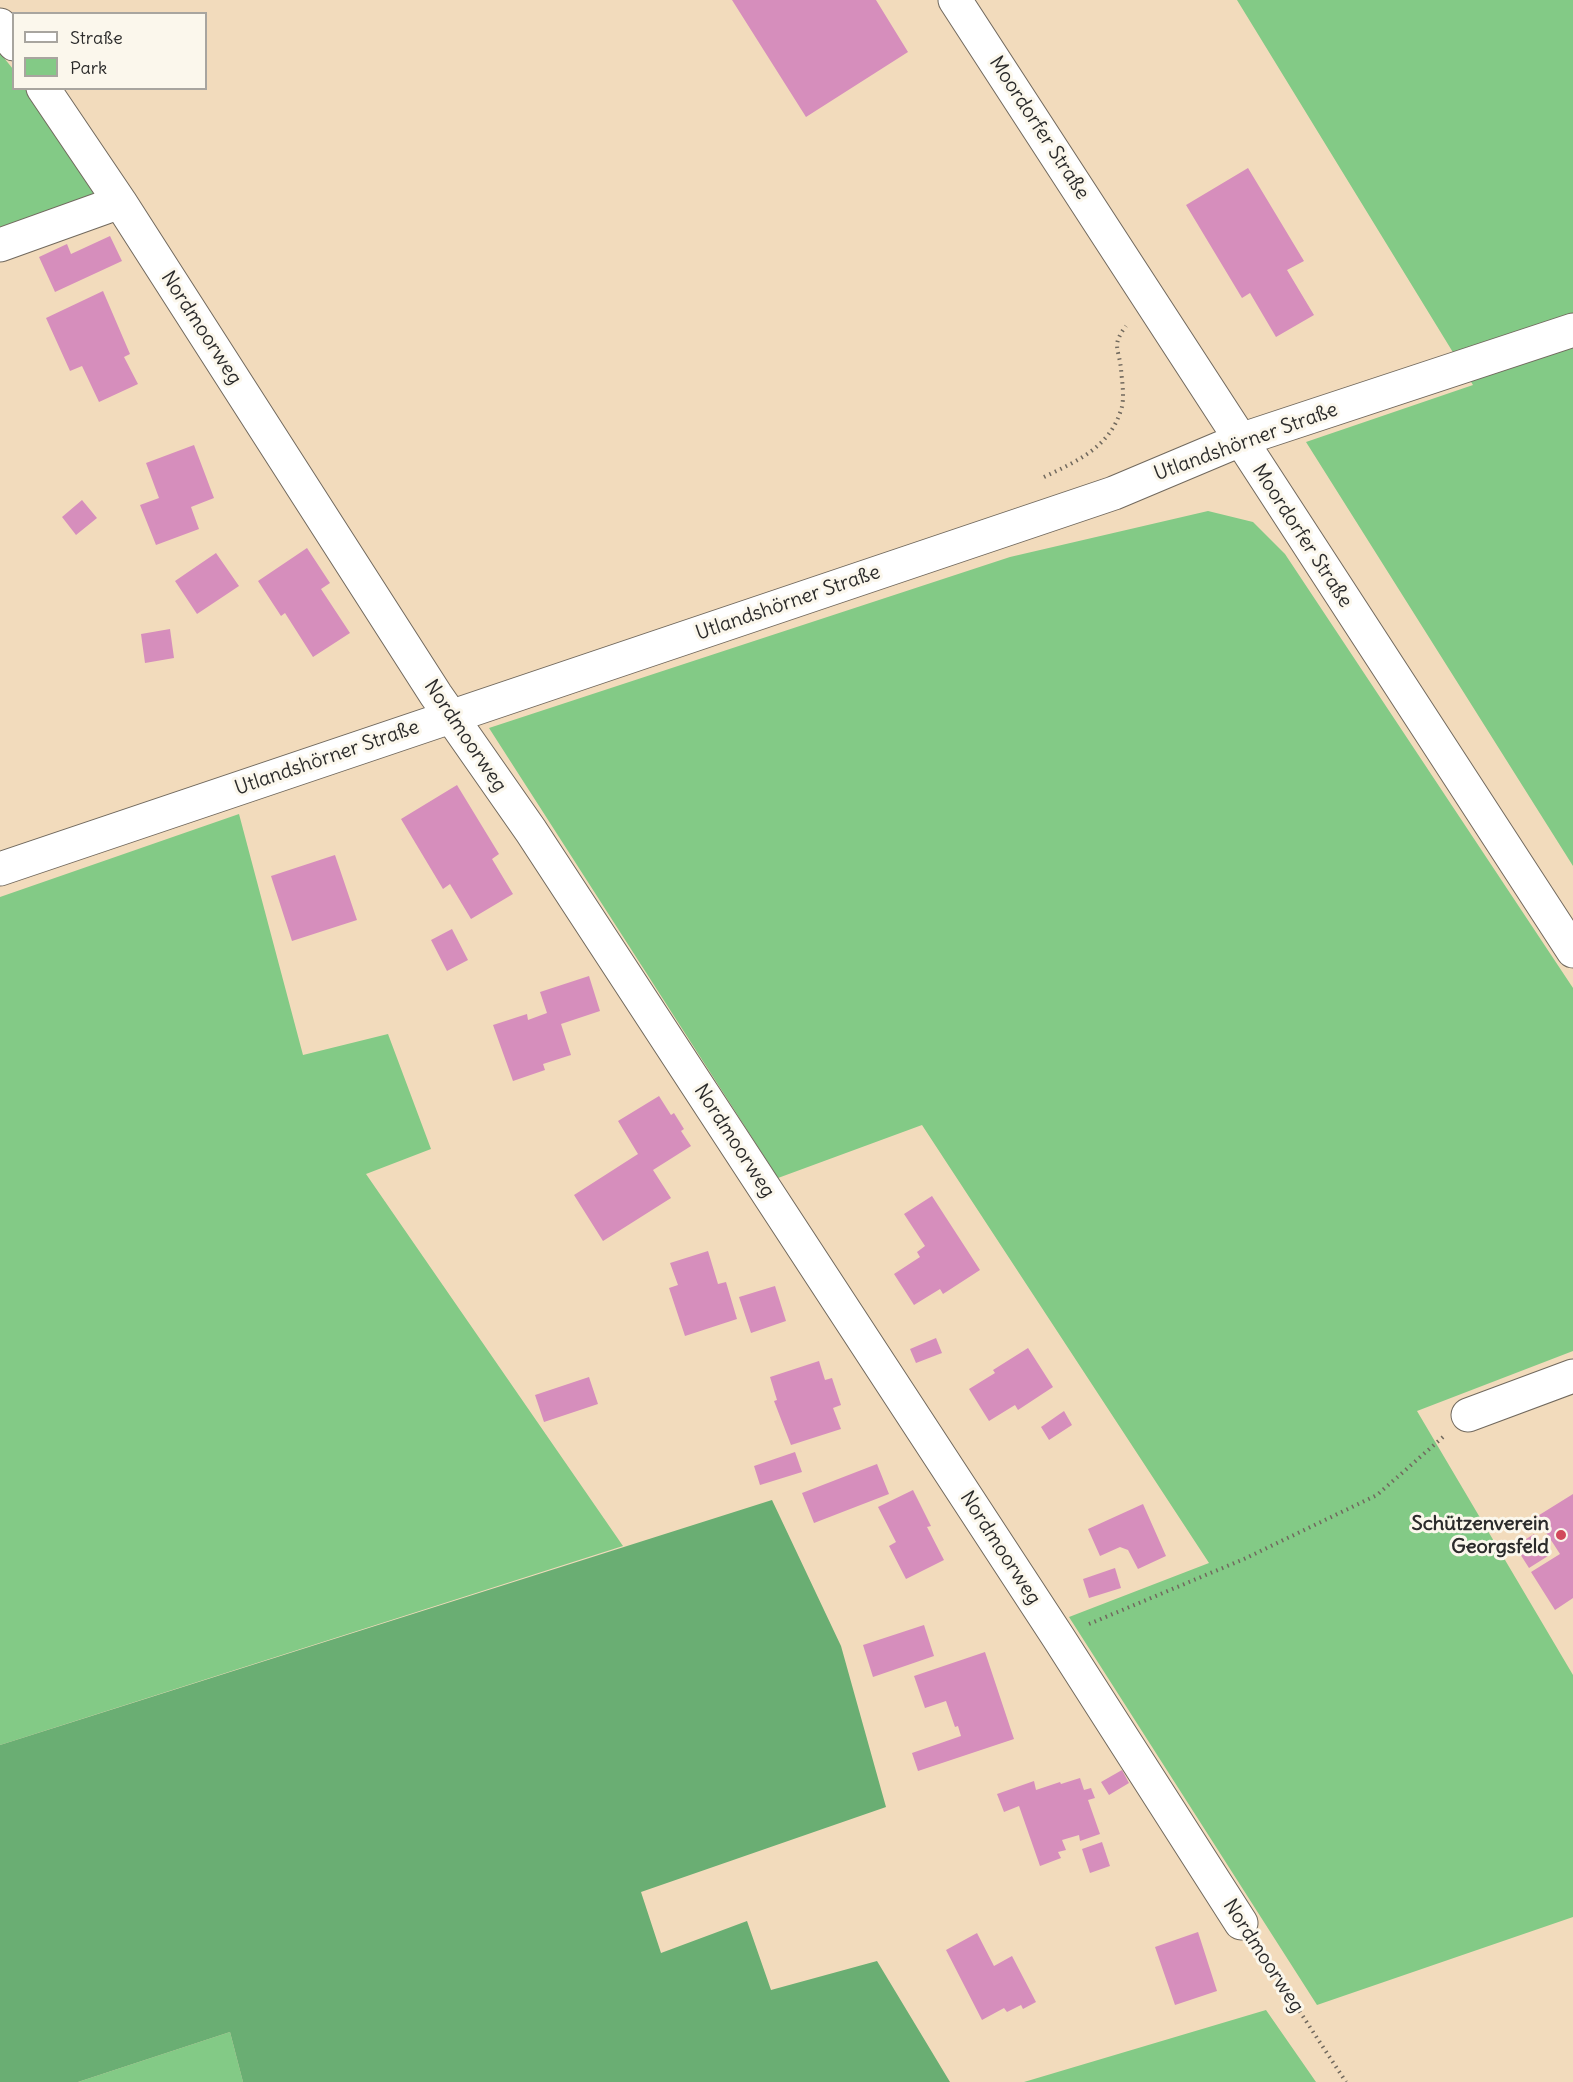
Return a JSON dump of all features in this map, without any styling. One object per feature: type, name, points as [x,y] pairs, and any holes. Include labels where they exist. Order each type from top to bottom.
[{"type":"street","name":"Moordorfer Straße","points":[[955,0],[1573,951]]},
{"type":"street","points":[[0,25],[12,42]]},
{"type":"street","name":"Nordmoorweg","points":[[44,90],[120,202],[451,717],[531,831],[1058,1637],[1241,1923]]},
{"type":"street","points":[[0,246],[120,202]]},
{"type":"street","name":"Utlandshörner Straße","points":[[0,869],[1114,493],[1240,440],[1573,330]]},
{"type":"street","points":[[1468,1415],[1573,1376]]},
{"type":"path","points":[[1042,478],[1095,450],[1111,431],[1122,408],[1121,367],[1116,347],[1120,335],[1133,319],[1154,306]]},
{"type":"path","points":[[1058,1637],[1244,1559],[1377,1495],[1468,1415]]},
{"type":"path","name":"Nordmoorweg","points":[[1241,1923],[1346,2082]]},
{"type":"green space","points":[[1237,0],[1573,0],[1573,866],[1306,442],[1473,385]]},
{"type":"green space","points":[[0,53],[12,68],[12,90],[28,90],[105,198],[0,235]]},
{"type":"green space","points":[[1208,511],[1253,522],[1285,554],[1573,988],[1573,1351],[1417,1411],[1573,1675],[1573,1917],[1317,2005],[1069,1617],[1209,1563],[922,1125],[778,1178],[489,728],[1010,557]]},
{"type":"green space","points":[[239,814],[303,1055],[388,1034],[431,1149],[366,1174],[623,1546],[0,1745],[0,897]]},
{"type":"green space","points":[[772,1500],[841,1646],[886,1807],[641,1892],[661,1953],[747,1921],[771,1990],[877,1961],[950,2082],[243,2082],[230,2032],[78,2082],[0,2082],[0,1745]]},
{"type":"green space","points":[[1266,2010],[1316,2082],[1024,2082]]},
{"type":"green space","points":[[230,2032],[243,2082],[78,2082]]},
{"type":"building","points":[[732,0],[876,0],[908,52],[806,117]]},
{"type":"building","points":[[1248,168],[1304,261],[1287,270],[1314,315],[1276,337],[1250,293],[1242,298],[1186,205]]},
{"type":"building","points":[[110,236],[122,261],[55,292],[39,257],[67,244],[71,254]]},
{"type":"building","points":[[103,291],[130,354],[124,357],[138,384],[99,402],[82,366],[70,371],[46,318]]},
{"type":"building","points":[[194,445],[214,498],[191,507],[199,529],[156,545],[140,505],[159,498],[146,463]]},
{"type":"building","points":[[82,500],[97,518],[76,535],[62,517]]},
{"type":"building","points":[[307,548],[330,583],[321,589],[350,633],[313,657],[285,613],[281,616],[258,581]]},
{"type":"building","points":[[216,553],[239,586],[197,614],[175,581]]},
{"type":"building","points":[[170,629],[174,658],[145,663],[141,634]]},
{"type":"building","points":[[457,785],[499,854],[492,859],[513,894],[471,919],[450,884],[443,889],[401,819]]},
{"type":"building","points":[[335,855],[357,920],[292,941],[271,876]]},
{"type":"building","points":[[452,929],[468,960],[447,971],[431,940]]},
{"type":"building","points":[[589,976],[600,1011],[561,1024],[571,1055],[543,1064],[545,1070],[513,1081],[493,1025],[527,1014],[528,1020],[547,1013],[540,992]]},
{"type":"building","points":[[659,1096],[671,1115],[674,1113],[684,1129],[681,1131],[691,1146],[653,1170],[671,1198],[603,1241],[574,1195],[638,1154],[618,1121]]},
{"type":"building","points":[[932,1196],[980,1270],[943,1294],[940,1289],[914,1305],[894,1274],[920,1257],[917,1252],[925,1246],[904,1214]]},
{"type":"building","points":[[708,1251],[718,1284],[726,1282],[737,1319],[685,1336],[669,1288],[678,1285],[670,1263]]},
{"type":"building","points":[[775,1286],[786,1321],[751,1333],[739,1297]]},
{"type":"building","points":[[936,1338],[942,1353],[916,1363],[910,1349]]},
{"type":"building","points":[[1028,1348],[1053,1387],[1018,1410],[1015,1405],[989,1421],[969,1389],[995,1373],[993,1370]]},
{"type":"building","points":[[819,1361],[825,1380],[832,1378],[841,1405],[833,1408],[841,1429],[791,1445],[774,1401],[777,1400],[770,1377]]},
{"type":"building","points":[[589,1377],[598,1404],[544,1422],[535,1395]]},
{"type":"building","points":[[1064,1411],[1072,1425],[1049,1440],[1041,1427]]},
{"type":"building","points":[[795,1452],[802,1472],[760,1485],[754,1466]]},
{"type":"building","points":[[877,1464],[889,1494],[814,1523],[802,1493]]},
{"type":"building","points":[[913,1490],[931,1526],[927,1527],[944,1560],[906,1579],[889,1546],[896,1542],[878,1507]]},
{"type":"building","points":[[1573,1494],[1573,1598],[1555,1610],[1531,1572],[1560,1554],[1536,1517]]},
{"type":"building","points":[[1143,1504],[1166,1556],[1138,1569],[1128,1550],[1120,1547],[1100,1556],[1088,1529]]},
{"type":"building","points":[[1534,1534],[1548,1556],[1529,1568],[1515,1546]]},
{"type":"building","points":[[1115,1568],[1121,1588],[1089,1598],[1083,1579]]},
{"type":"building","points":[[924,1625],[934,1656],[873,1677],[863,1645]]},
{"type":"building","points":[[985,1652],[1014,1739],[918,1771],[912,1753],[961,1736],[958,1726],[955,1727],[946,1701],[925,1708],[914,1676]]},
{"type":"building","points":[[1122,1770],[1129,1783],[1109,1795],[1101,1782]]},
{"type":"building","points":[[1080,1778],[1084,1790],[1091,1788],[1095,1798],[1088,1800],[1100,1834],[1080,1841],[1079,1835],[1062,1840],[1066,1850],[1058,1852],[1061,1858],[1040,1866],[1019,1806],[1004,1812],[997,1794],[1034,1781],[1036,1790]]},
{"type":"building","points":[[1102,1842],[1110,1866],[1090,1873],[1082,1849]]},
{"type":"building","points":[[1198,1932],[1217,1991],[1175,2005],[1155,1947]]},
{"type":"building","points":[[977,1933],[994,1966],[1012,1956],[1036,2002],[1023,2009],[1021,2005],[1007,2012],[1004,2008],[982,2020],[946,1950]]},
{"type":"place","name":"Schützenverein Georgsfeld","points":[[1561,1535]]}]
